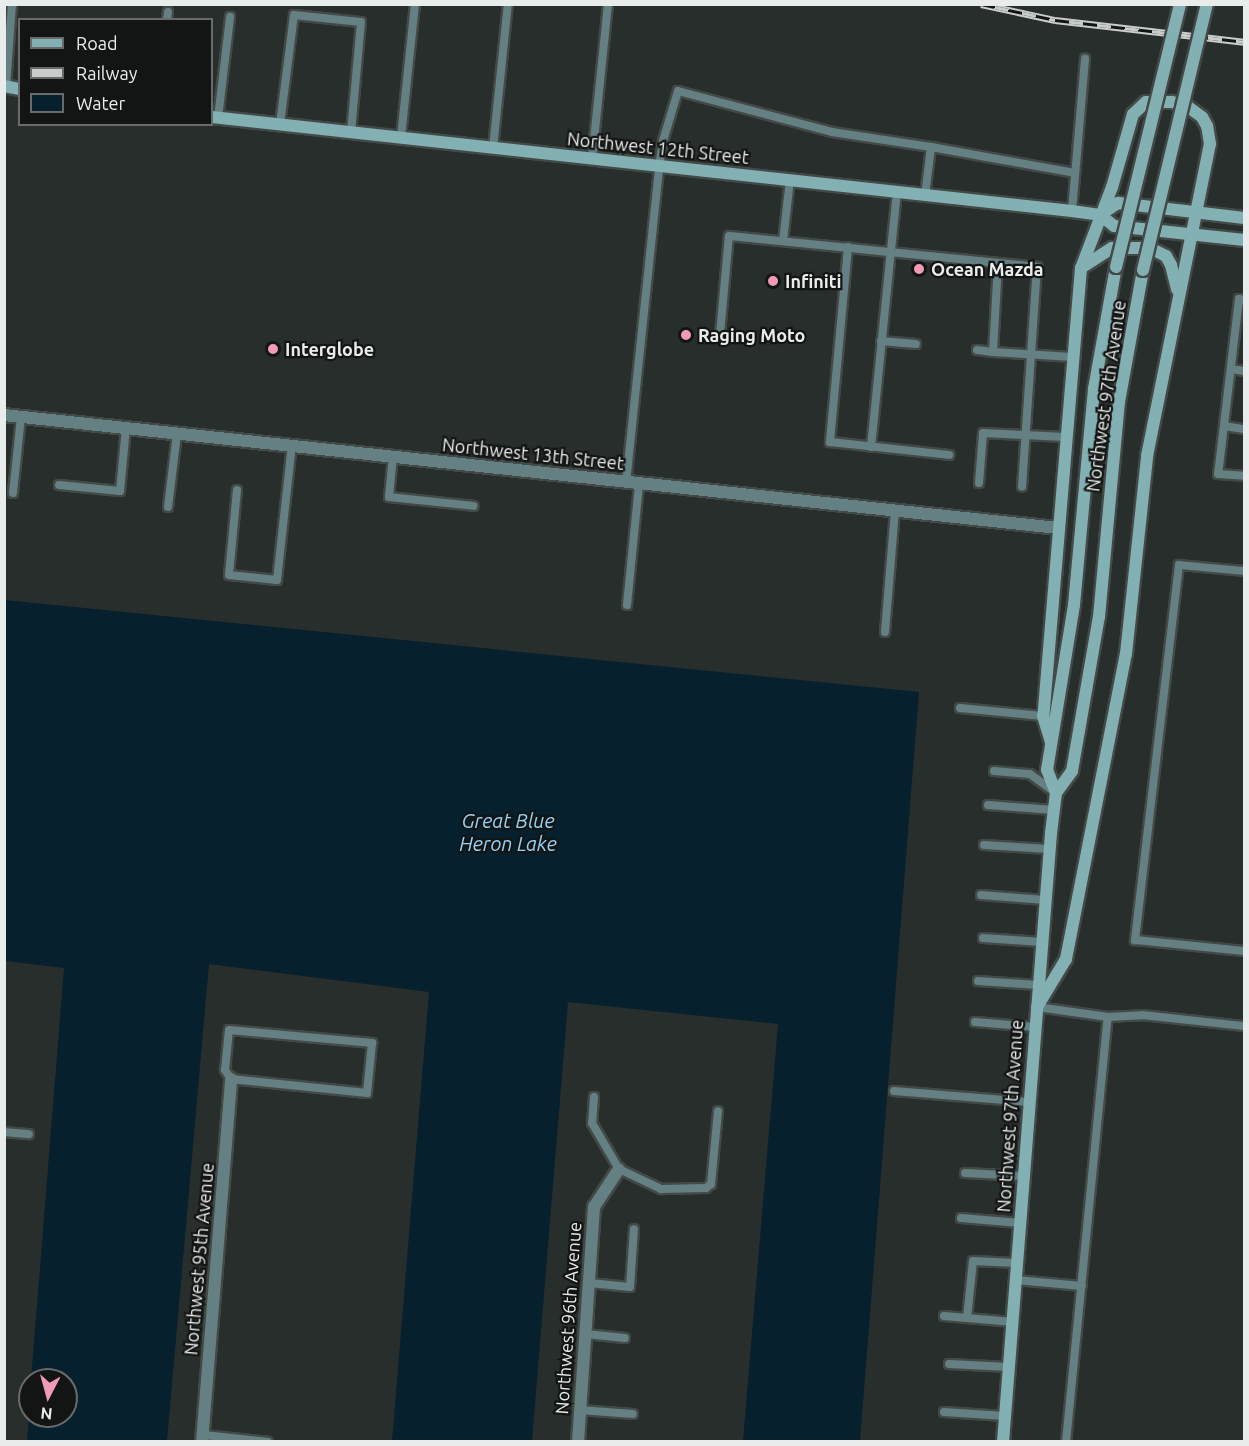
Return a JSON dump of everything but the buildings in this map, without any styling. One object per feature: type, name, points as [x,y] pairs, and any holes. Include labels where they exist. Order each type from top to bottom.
[{"type":"street","name":"Northwest 97th Avenue","points":[[1003,1442],[1049,849],[1056,793],[1047,770],[1074,605],[1095,380],[1116,267],[1180,4]]},
{"type":"street","name":"Northwest 97th Avenue","points":[[1056,793],[1072,771],[1095,644],[1119,402],[1143,270],[1207,4]]},
{"type":"street","points":[[1037,1008],[1066,960],[1130,630],[1146,462],[1210,144],[1207,126],[1197,112],[1159,101],[1146,102],[1133,114],[1112,187],[1082,268],[1065,437],[1043,716],[1052,742]]},
{"type":"street","name":"Northwest 12th Street","points":[[215,118],[1072,211],[1100,215],[1114,226],[1245,240]]},
{"type":"street","points":[[1100,215],[1118,203],[1245,218]]},
{"type":"street","points":[[1082,268],[1112,248],[1150,248],[1166,256],[1174,273],[1179,296]]},
{"type":"street","name":"Northwest 13th Street","points":[[4,415],[1058,528]]},
{"type":"street","name":"Northwest 95th Avenue","points":[[202,1438],[231,1079]]},
{"type":"street","name":"Northwest 96th Avenue","points":[[578,1442],[594,1207],[619,1169]]},
{"type":"lane","points":[[5,86],[12,4]]},
{"type":"lane","points":[[401,137],[416,4]]},
{"type":"lane","points":[[493,148],[508,4]]},
{"type":"lane","points":[[592,159],[608,4]]},
{"type":"lane","points":[[280,124],[294,15],[361,22],[351,132]]},
{"type":"lane","points":[[215,118],[230,17]]},
{"type":"lane","points":[[1072,211],[1085,59]]},
{"type":"lane","points":[[626,483],[659,166],[663,141],[678,91],[832,132],[1076,173]]},
{"type":"lane","points":[[925,195],[931,147]]},
{"type":"lane","points":[[783,241],[790,180]]},
{"type":"lane","points":[[871,447],[897,192]]},
{"type":"lane","points":[[720,334],[729,236],[1037,267],[1022,486]]},
{"type":"lane","points":[[848,247],[830,442],[949,455]]},
{"type":"lane","points":[[993,352],[998,263]]},
{"type":"lane","points":[[1245,300],[1239,299],[1218,474],[1245,476]]},
{"type":"lane","points":[[881,341],[916,344]]},
{"type":"lane","points":[[977,350],[1072,357]]},
{"type":"lane","points":[[1231,369],[1245,371]]},
{"type":"lane","points":[[13,493],[21,417]]},
{"type":"lane","points":[[1224,426],[1245,429]]},
{"type":"lane","points":[[59,485],[120,491],[126,428]]},
{"type":"lane","points":[[979,483],[982,433],[1065,437]]},
{"type":"lane","points":[[168,507],[177,434]]},
{"type":"lane","points":[[237,490],[229,575],[277,580],[292,446]]},
{"type":"lane","points":[[393,456],[389,497],[474,506]]},
{"type":"lane","points":[[627,605],[639,484]]},
{"type":"lane","points":[[885,632],[895,510]]},
{"type":"lane","points":[[1245,571],[1179,565],[1135,940],[1245,951]]},
{"type":"lane","points":[[960,708],[1043,716]]},
{"type":"lane","points":[[994,771],[1030,774],[1056,793]]},
{"type":"lane","points":[[988,805],[1054,810]]},
{"type":"lane","points":[[984,845],[1049,849]]},
{"type":"lane","points":[[981,895],[1045,900]]},
{"type":"lane","points":[[983,938],[1042,942]]},
{"type":"lane","points":[[978,981],[1038,985]]},
{"type":"lane","points":[[1037,1008],[1108,1017],[1142,1015],[1245,1026]]},
{"type":"lane","points":[[1066,1442],[1108,1017]]},
{"type":"lane","points":[[975,1022],[1035,1027]]},
{"type":"lane","points":[[229,1030],[372,1043],[367,1093],[231,1079],[225,1070],[229,1030]]},
{"type":"lane","points":[[894,1091],[1029,1102]]},
{"type":"lane","points":[[594,1097],[592,1123],[619,1169],[661,1189],[706,1188],[711,1184],[718,1111]]},
{"type":"lane","points":[[4,1132],[29,1134]]},
{"type":"lane","points":[[965,1173],[1023,1176]]},
{"type":"lane","points":[[961,1218],[1020,1223]]},
{"type":"lane","points":[[590,1283],[630,1287],[634,1229]]},
{"type":"lane","points":[[968,1318],[973,1261],[1017,1263]]},
{"type":"lane","points":[[1016,1280],[1082,1286]]},
{"type":"lane","points":[[944,1316],[1013,1322]]},
{"type":"lane","points":[[586,1334],[625,1338]]},
{"type":"lane","points":[[949,1364],[1009,1367]]},
{"type":"lane","points":[[580,1410],[633,1414]]},
{"type":"lane","points":[[944,1412],[1005,1416]]},
{"type":"lane","points":[[202,1438],[268,1442]]},
{"type":"water","name":"Great Blue Heron Lake","points":[[5,600],[919,692],[860,1441],[743,1441],[778,1024],[568,1002],[532,1441],[392,1441],[429,992],[209,964],[167,1441],[27,1441],[28,1428],[78,1428],[78,1368],[32,1368],[64,968],[5,961]]},
{"type":"railway","points":[[981,4],[1055,20],[1244,42]]},
{"type":"place","name":"Ocean Mazda","points":[[919,269]]},
{"type":"place","name":"Infiniti","points":[[773,281]]},
{"type":"place","name":"Raging Moto","points":[[686,335]]},
{"type":"place","name":"Interglobe","points":[[273,349]]}]
